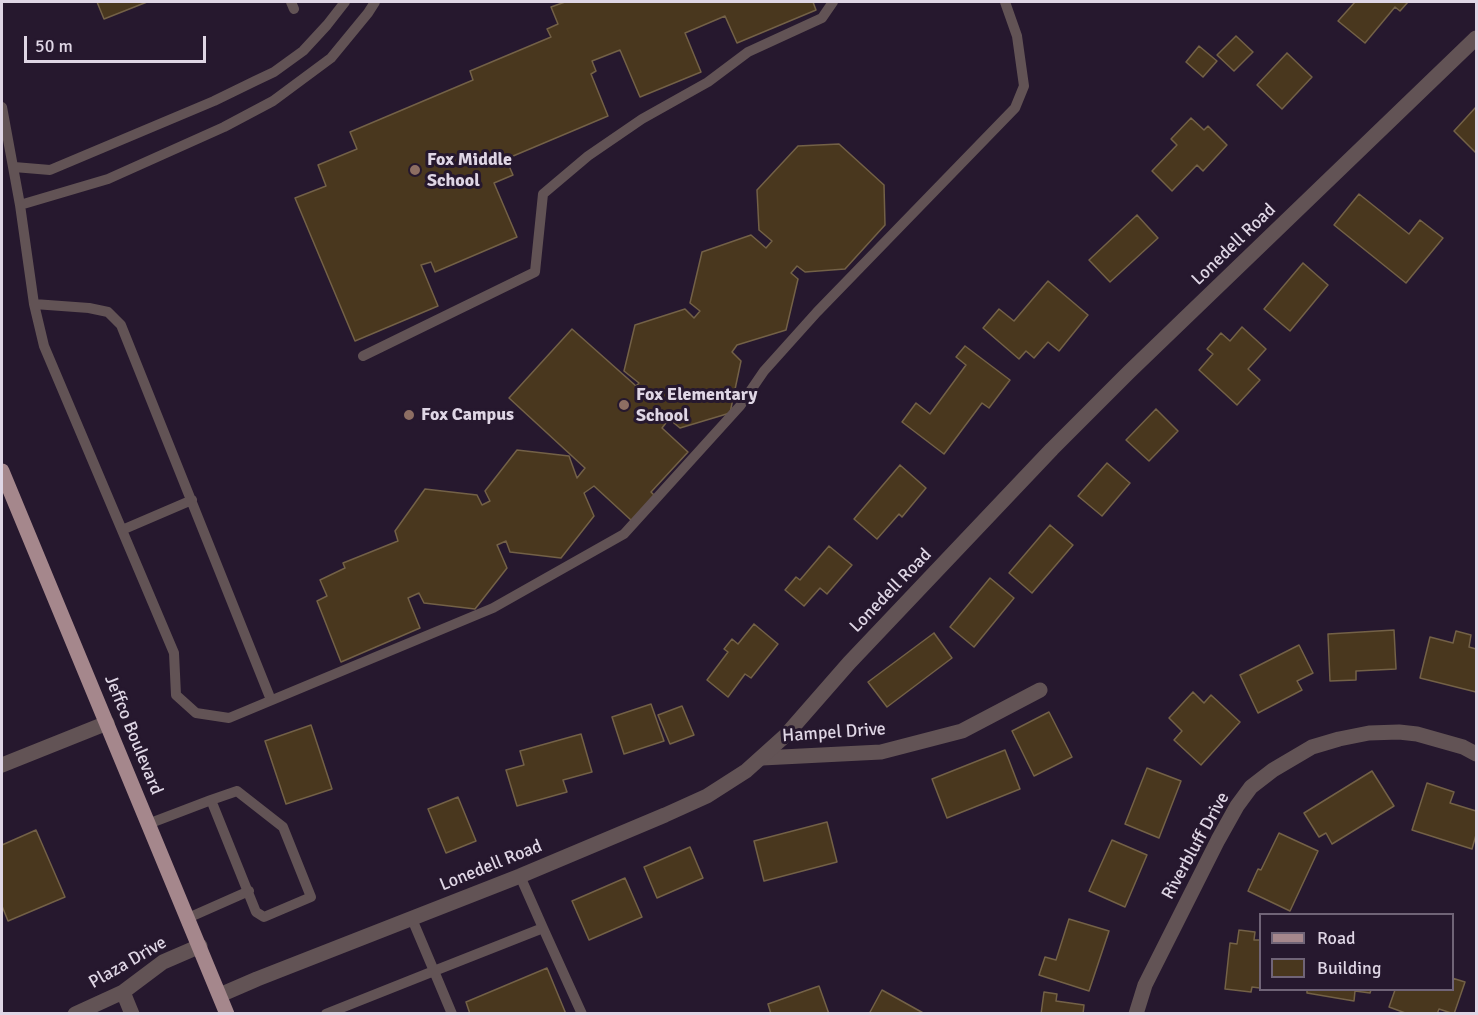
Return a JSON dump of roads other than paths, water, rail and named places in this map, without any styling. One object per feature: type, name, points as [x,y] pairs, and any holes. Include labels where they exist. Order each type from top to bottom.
[{"type":"main road","name":"Jeffco Boulevard","points":[[2,471],[5,485],[107,723],[227,1014]]},
{"type":"street","name":"Lonedell Road","points":[[219,995],[520,876],[707,796],[729,783],[762,758],[786,735],[849,663],[1036,465],[1129,372],[1476,38]]},
{"type":"street","name":"Hampel Drive","points":[[762,758],[881,752],[962,731],[1040,690]]},
{"type":"street","points":[[2,765],[107,723]]},
{"type":"street","name":"Riverbluff Drive","points":[[1136,1014],[1145,985],[1237,806],[1251,787],[1273,770],[1312,747],[1369,733],[1418,734],[1463,747],[1476,754]]},
{"type":"street","name":"Plaza Drive","points":[[75,1014],[123,992],[163,962],[200,946]]},
{"type":"street","points":[[123,992],[132,1014]]},
{"type":"lane","points":[[20,205],[108,179],[224,127],[273,101],[331,58],[369,13],[375,2]]},
{"type":"lane","points":[[363,356],[535,272],[543,194],[588,156],[642,119],[708,82],[748,52],[822,18],[833,2]]},
{"type":"lane","points":[[2,107],[14,167],[34,304],[44,346],[174,653],[176,695],[196,713],[229,718],[493,608],[624,534],[740,406],[764,371],[817,312],[1015,108],[1024,86],[1017,36],[1005,2]]},
{"type":"lane","points":[[14,167],[50,170],[214,101],[274,72],[314,40],[342,4]]},
{"type":"lane","points":[[34,304],[89,308],[108,312],[121,326],[271,700]]},
{"type":"lane","points":[[122,531],[192,500]]},
{"type":"lane","points":[[148,824],[211,800],[237,791],[283,827],[311,897],[264,917],[256,912],[211,800]]},
{"type":"lane","points":[[520,876],[582,1014]]},
{"type":"lane","points":[[188,918],[249,891]]},
{"type":"lane","points":[[412,919],[452,1014]]},
{"type":"lane","points":[[326,1014],[543,928]]},
{"type":"place","name":"Fox Middle School","points":[[415,170]]},
{"type":"place","name":"Fox Elementary School","points":[[624,405]]},
{"type":"place","name":"Fox Campus","points":[[409,415]]}]
